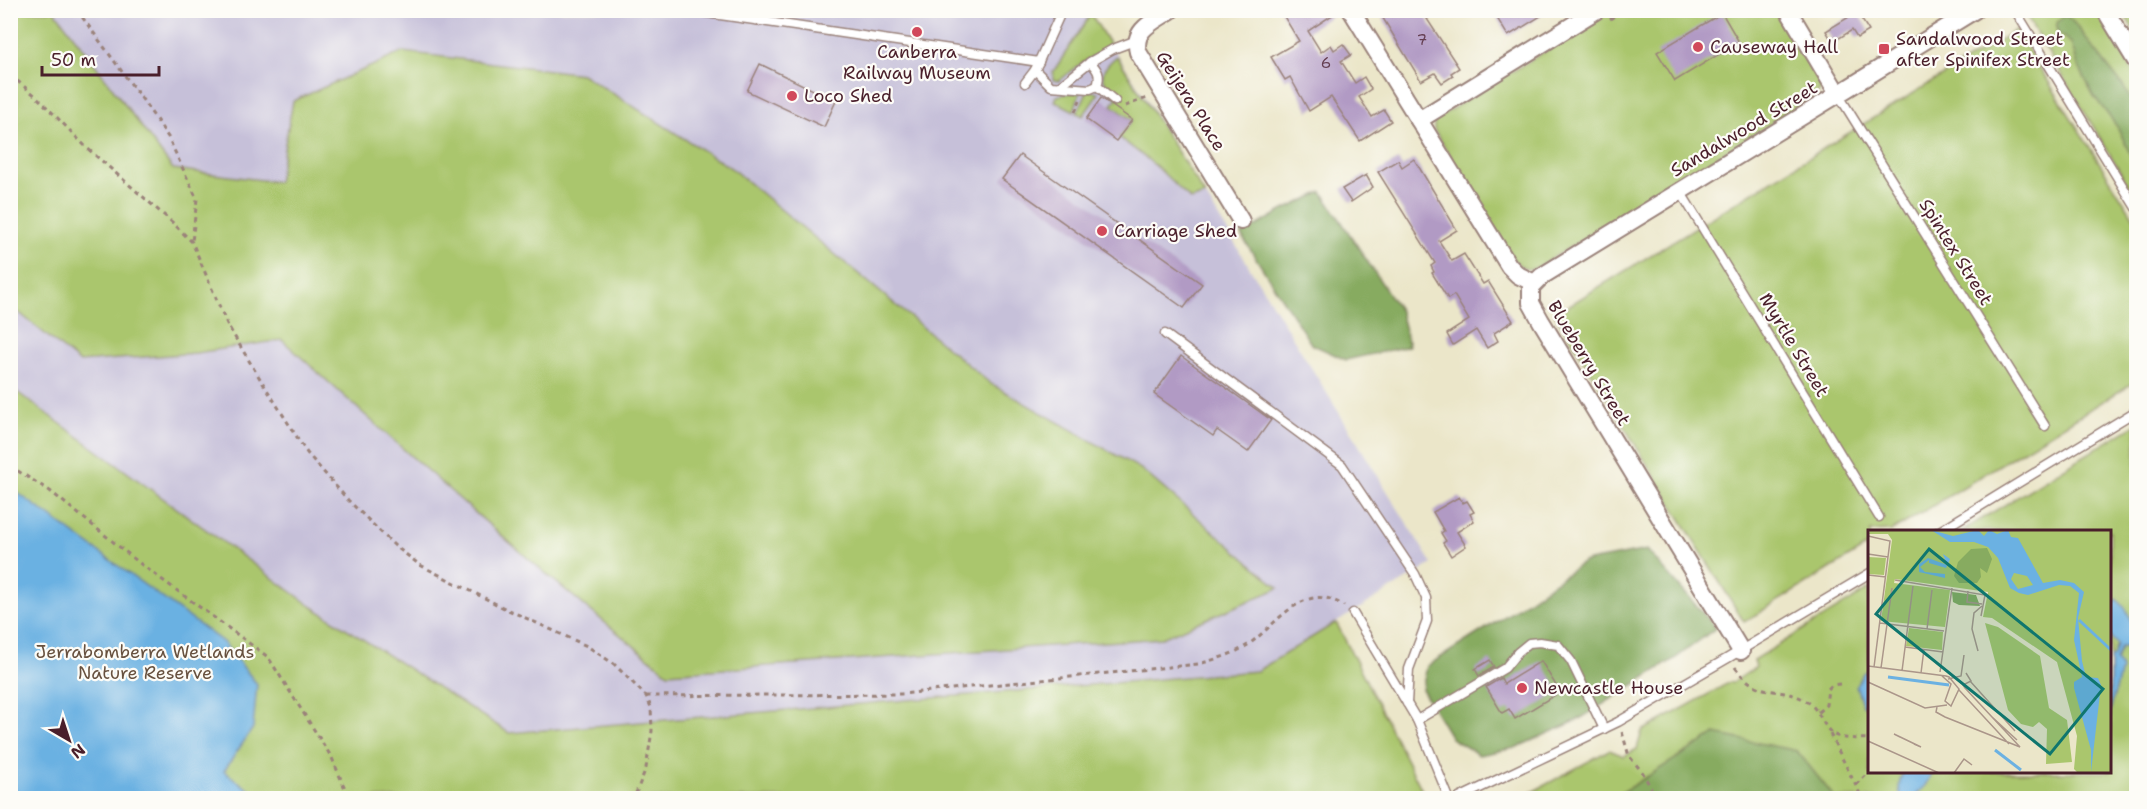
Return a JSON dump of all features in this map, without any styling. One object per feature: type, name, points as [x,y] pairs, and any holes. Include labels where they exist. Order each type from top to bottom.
[{"type":"street","name":"Geijera Place","points":[[1171,10],[1143,28],[1137,40],[1138,52],[1241,220]]},
{"type":"street","name":"Blueberry Street","points":[[1351,10],[1509,266],[1518,275],[1534,283],[1530,298],[1537,314],[1735,655]]},
{"type":"street","points":[[1419,120],[1576,16],[1597,10]]},
{"type":"street","points":[[1788,10],[1838,94]]},
{"type":"street","name":"Sandalwood Street","points":[[1534,283],[1975,10]]},
{"type":"street","points":[[2105,10],[2136,62]]},
{"type":"lane","points":[[686,10],[1037,66],[1051,86],[1090,89],[1097,86],[1100,78],[1098,70],[1090,62]]},
{"type":"lane","points":[[1025,83],[1037,66],[1062,10]]},
{"type":"lane","points":[[2015,10],[2136,208]]},
{"type":"lane","points":[[1060,86],[1090,62],[1113,49],[1137,40]]},
{"type":"lane","points":[[1097,86],[1116,105]]},
{"type":"lane","name":"Spintex Street","points":[[1838,94],[2045,426]]},
{"type":"lane","name":"Myrtle Street","points":[[1680,191],[1879,517]]},
{"type":"lane","points":[[1165,334],[1342,465],[1415,574],[1426,598],[1427,621],[1409,669],[1407,703]]},
{"type":"lane","points":[[1940,530],[2136,411]]},
{"type":"lane","points":[[1458,798],[1618,722],[1735,655],[1868,574]]},
{"type":"lane","points":[[1353,613],[1417,720],[1449,798]]},
{"type":"lane","points":[[1417,720],[1505,668],[1529,643],[1540,642],[1558,645],[1572,661],[1604,729]]},
{"type":"path","points":[[77,10],[168,137],[197,200],[192,242]]},
{"type":"path","points":[[10,75],[36,96],[87,148],[192,242],[227,324],[308,453],[348,500],[395,546],[420,566],[506,609],[587,645],[614,663],[646,696],[651,707],[652,731],[646,768],[634,798]]},
{"type":"path","points":[[1116,105],[1162,91]]},
{"type":"path","points":[[10,466],[50,491],[142,565],[268,657],[332,758],[349,798]]},
{"type":"path","points":[[646,696],[902,694],[1199,664],[1234,653],[1248,645],[1291,606],[1306,600],[1324,597],[1340,603],[1353,613]]},
{"type":"path","points":[[1735,655],[1744,680],[1758,688],[1806,700],[1818,712],[1862,798]]},
{"type":"path","points":[[1818,712],[1826,705],[1828,689],[1832,685],[1841,684]]},
{"type":"path","points":[[1618,722],[1629,756],[1643,773],[1656,798]]},
{"type":"path","points":[[1829,732],[1839,737],[1868,739]]},
{"type":"path","points":[[1856,786],[1868,772]]},
{"type":"shaded area","points":[[11,11],[1094,11],[1091,14],[1146,99],[1432,564],[1257,671],[511,734],[311,606],[11,387]]},
{"type":"green space","points":[[10,11],[55,11],[173,169],[278,182],[293,101],[403,52],[582,74],[731,168],[991,384],[1141,469],[1279,588],[1162,638],[668,673],[520,552],[282,340],[196,353],[79,362],[11,306]]},
{"type":"green space","points":[[1610,11],[1779,11],[1818,75],[1822,88],[1815,97],[1538,267],[1525,268],[1514,260],[1434,130],[1434,120]]},
{"type":"green space","points":[[2023,11],[2097,11],[2136,76],[2136,197]]},
{"type":"green space","points":[[2122,11],[2136,11],[2136,34]]},
{"type":"green space","points":[[1091,14],[1110,45],[1059,81],[1053,80],[1053,72]]},
{"type":"green space","points":[[2063,16],[2067,16],[2074,23],[2123,86],[2136,109],[2136,167],[2118,128],[2094,96],[2078,65],[2071,43],[2057,32],[2057,23]]},
{"type":"green space","points":[[2016,30],[2136,221],[2136,381],[1894,530],[1868,530],[1868,546],[1744,622],[1555,314]]},
{"type":"green space","points":[[1117,56],[1205,195],[1191,200],[1156,166],[1119,137],[1132,120],[1112,105],[1117,99],[1103,77],[1103,72]]},
{"type":"green space","points":[[1088,90],[1099,93],[1083,116],[1077,113]]},
{"type":"green space","points":[[1073,92],[1080,93],[1074,111],[1055,101],[1057,96]]},
{"type":"green space","points":[[1322,192],[1400,311],[1409,346],[1346,360],[1311,344],[1241,235],[1282,211]]},
{"type":"green space","name":"Jerrabomberra Wetlands Nature Reserve","points":[[10,387],[311,606],[509,733],[1257,671],[1335,623],[1426,798],[11,798]]},
{"type":"green space","points":[[2136,424],[2136,798],[1521,798],[1609,750],[1624,756],[1637,749],[1642,731],[1730,682],[1732,683],[1756,667],[1754,660],[1868,590],[1868,773],[2111,773],[2111,530],[1964,530]]},
{"type":"green space","points":[[1647,550],[1716,628],[1676,658],[1578,720],[1515,748],[1479,755],[1451,738],[1422,689],[1427,666],[1584,562]]},
{"type":"green space","points":[[1715,734],[1797,751],[1835,798],[1613,798]]},
{"type":"water","points":[[11,488],[223,642],[257,684],[253,728],[224,771],[261,798],[199,798],[196,796],[193,798],[14,798],[10,792]]},
{"type":"water","points":[[2116,599],[2121,603],[2131,621],[2132,628],[2130,641],[2126,647],[2121,647],[2116,661],[2121,670],[2111,708],[2111,657],[2113,657],[2117,644],[2111,638],[2111,606]]},
{"type":"water","points":[[1868,670],[1868,708],[1862,704],[1856,685],[1863,673]]},
{"type":"water","points":[[1903,773],[1932,773],[1916,795],[1918,798],[1903,798],[1899,785]]},
{"type":"building","points":[[1280,10],[1340,10],[1308,31],[1321,52],[1331,45],[1334,50],[1343,44],[1351,55],[1341,61],[1355,83],[1364,77],[1371,89],[1359,97],[1372,117],[1384,110],[1391,121],[1360,141],[1331,97],[1309,111],[1290,77],[1285,80],[1271,57],[1299,41]]},
{"type":"building","points":[[1378,10],[1441,10],[1427,19],[1459,68],[1451,73],[1453,76],[1442,83],[1435,73],[1421,81]]},
{"type":"building","points":[[1508,10],[1549,11],[1508,36],[1497,18]]},
{"type":"building","points":[[1857,12],[1869,31],[1857,38],[1852,30],[1833,42],[1826,31]]},
{"type":"building","name":"Causeway Hall","points":[[1722,13],[1739,42],[1675,81],[1657,52]]},
{"type":"building","name":"Loco Shed","points":[[760,64],[836,101],[824,127],[747,91]]},
{"type":"building","points":[[1101,98],[1132,120],[1116,141],[1086,119]]},
{"type":"building","name":"Carriage Shed","points":[[1020,155],[1202,284],[1184,308],[1002,179]]},
{"type":"building","points":[[1414,159],[1457,230],[1439,241],[1452,261],[1464,254],[1483,284],[1488,281],[1513,321],[1494,333],[1498,341],[1487,348],[1476,330],[1453,345],[1447,334],[1469,320],[1454,295],[1448,299],[1432,273],[1434,272],[1431,266],[1435,263],[1378,172],[1398,160],[1402,167]]},
{"type":"building","points":[[1366,175],[1373,187],[1351,202],[1342,189]]},
{"type":"building","points":[[1181,356],[1271,420],[1248,452],[1217,430],[1213,436],[1154,394]]},
{"type":"building","points":[[1459,497],[1463,503],[1467,501],[1474,512],[1470,514],[1474,521],[1457,532],[1466,546],[1451,556],[1443,543],[1446,541],[1441,533],[1444,531],[1433,512]]},
{"type":"building","points":[[1490,660],[1494,667],[1479,676],[1475,669]]},
{"type":"building","name":"Newcastle House","points":[[1541,661],[1560,692],[1515,719],[1509,709],[1502,713],[1486,687],[1501,678],[1504,684]]},
{"type":"place","name":"Canberra Railway Museum","points":[[917,32]]},
{"type":"place","name":"Causeway Hall","points":[[1698,47]]},
{"type":"place","name":"Sandalwood Street after Spinifex Street","points":[[1884,49]]},
{"type":"place","name":"Loco Shed","points":[[792,96]]},
{"type":"place","name":"Carriage Shed","points":[[1102,231]]},
{"type":"place","name":"Newcastle House","points":[[1522,688]]}]
